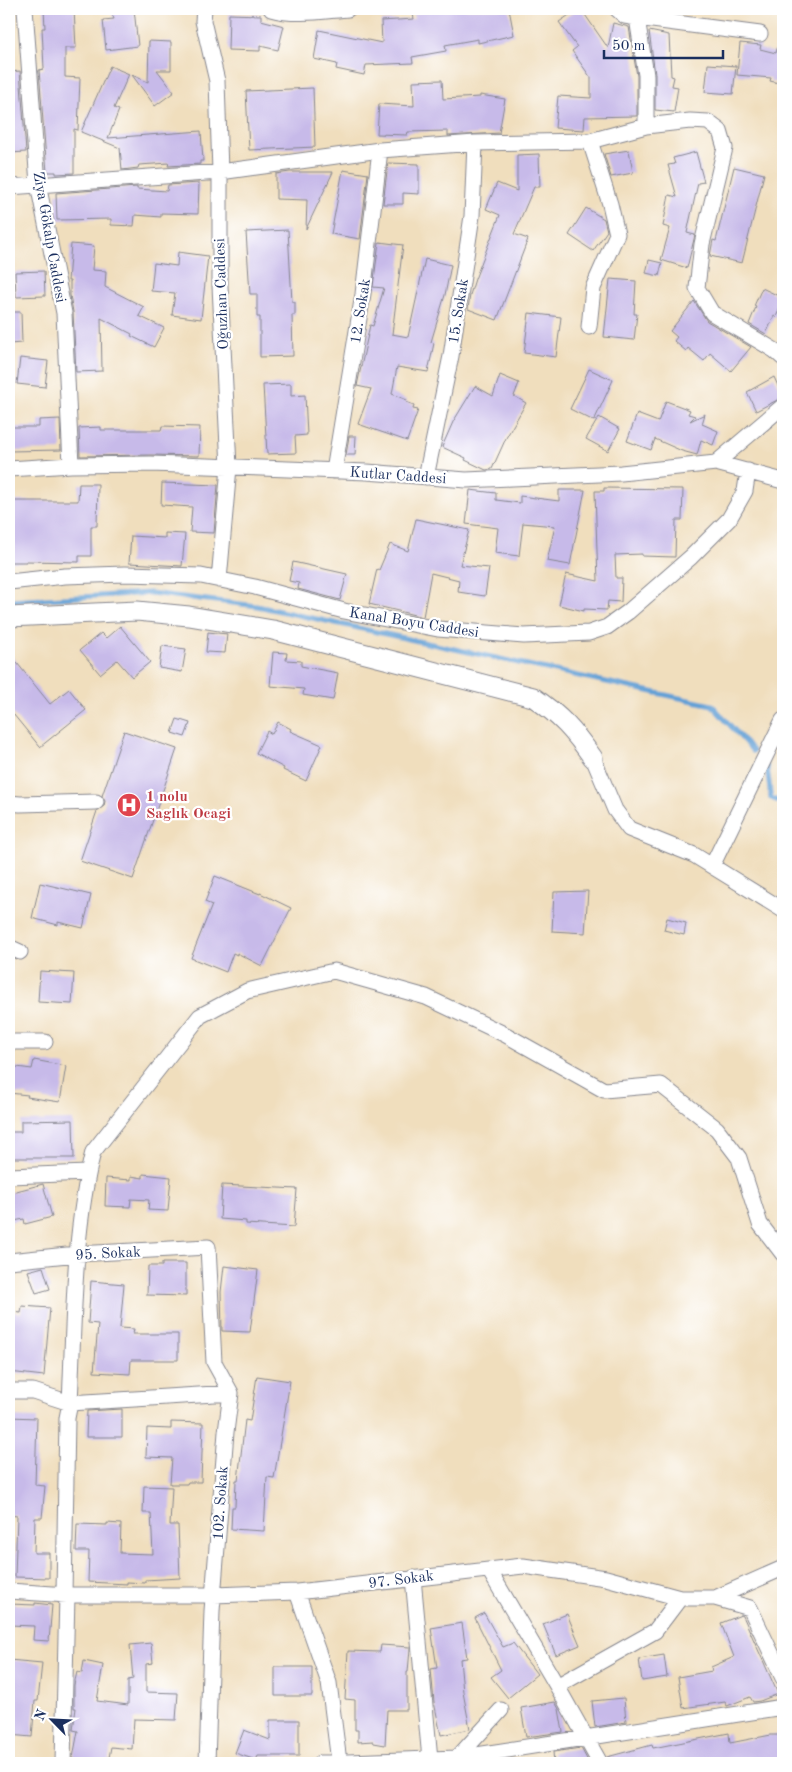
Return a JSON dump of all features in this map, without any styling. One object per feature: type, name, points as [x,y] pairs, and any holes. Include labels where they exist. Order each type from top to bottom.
[{"type":"street","name":"Ziya Gökalp Caddesi","points":[[25,9],[38,184],[64,313],[72,465]]},
{"type":"street","name":"Oğuzhan Caddesi","points":[[204,9],[203,21],[217,82],[220,172],[220,286],[229,467],[219,580]]},
{"type":"street","points":[[271,9],[283,12],[319,12],[348,9]]},
{"type":"street","points":[[616,9],[625,16],[760,34]]},
{"type":"street","points":[[637,18],[646,75],[646,126]]},
{"type":"street","points":[[9,187],[220,172],[380,150],[475,143],[590,141],[646,126],[690,121],[708,122],[720,131],[725,148],[702,244],[697,288],[712,313],[774,350],[783,358]]},
{"type":"street","points":[[589,327],[593,288],[617,234],[610,204],[590,141]]},
{"type":"street","name":"15. Sokak","points":[[426,477],[451,356],[472,216],[475,143]]},
{"type":"street","name":"12. Sokak","points":[[334,471],[363,294],[380,150]]},
{"type":"street","points":[[716,463],[783,406]]},
{"type":"street","name":"Kanal Boyu Caddesi","points":[[9,582],[65,576],[125,574],[201,576],[255,587],[344,611],[438,629],[524,636],[589,633],[607,627],[628,612],[691,557],[729,520],[745,491],[741,470],[740,443]]},
{"type":"street","name":"Kutlar Caddesi","points":[[9,469],[72,465],[151,464],[334,471],[466,480],[602,474],[716,463],[783,481]]},
{"type":"street","points":[[9,617],[137,611],[189,616],[273,630],[533,697],[554,711],[574,730],[593,758],[615,810],[629,829],[694,855],[783,910]]},
{"type":"street","points":[[712,866],[783,720]]},
{"type":"street","points":[[9,803],[96,802]]},
{"type":"street","points":[[63,1763],[67,1418],[70,1403],[77,1254],[88,1173],[93,1152],[200,1016],[247,991],[334,970],[426,997],[506,1035],[604,1090],[661,1086],[717,1129],[739,1158],[760,1224],[783,1254]]},
{"type":"street","points":[[9,1042],[45,1042]]},
{"type":"street","points":[[9,1176],[88,1173]]},
{"type":"street","name":"95. Sokak","points":[[9,1261],[77,1254],[208,1247],[214,1362],[231,1393]]},
{"type":"street","points":[[9,1391],[33,1391],[70,1403],[231,1393]]},
{"type":"street","name":"102. Sokak","points":[[207,1763],[213,1595],[226,1432],[231,1393]]},
{"type":"street","name":"97. Sokak","points":[[9,1591],[66,1595],[213,1595],[297,1592],[523,1566],[606,1578],[680,1598],[715,1598],[783,1568]]},
{"type":"street","points":[[489,1570],[600,1763]]},
{"type":"street","points":[[413,1578],[430,1759]]},
{"type":"street","points":[[297,1592],[329,1683],[339,1762]]},
{"type":"street","points":[[557,1686],[655,1631],[680,1598]]},
{"type":"street","points":[[715,1598],[750,1608],[783,1678]]},
{"type":"street","points":[[320,1763],[430,1759],[458,1760],[783,1707]]},
{"type":"street","points":[[458,1760],[501,1710]]},
{"type":"building","points":[[44,9],[74,9],[76,48],[65,48],[65,77],[80,78],[78,130],[74,129],[74,173],[56,174],[56,172],[47,172],[39,70],[44,69],[42,28],[45,28]]},
{"type":"building","points":[[110,9],[134,9],[138,46],[106,50],[103,20],[114,19]]},
{"type":"building","points":[[440,9],[509,9],[514,35],[478,43],[478,39],[445,45],[446,51],[412,57],[413,63],[366,65],[364,75],[336,69],[337,64],[314,59],[319,30],[382,43],[381,21],[414,19],[413,14]]},
{"type":"building","points":[[578,9],[581,9],[608,48],[613,23],[629,27],[637,76],[637,116],[585,117],[584,130],[555,128],[558,96],[591,98],[591,78],[572,51],[577,47],[559,22]]},
{"type":"building","points":[[229,14],[261,15],[261,20],[284,26],[278,50],[260,46],[260,51],[228,50]]},
{"type":"building","points":[[649,31],[669,35],[671,76],[674,77],[672,86],[678,87],[674,112],[655,110],[655,74]]},
{"type":"building","points":[[149,41],[171,42],[171,70],[157,70],[174,92],[155,106],[132,75],[148,82]]},
{"type":"building","points":[[740,43],[761,45],[760,49],[776,53],[778,45],[783,46],[783,84],[770,81],[771,78],[737,75]]},
{"type":"building","points":[[708,64],[736,66],[733,94],[705,92]]},
{"type":"building","points":[[110,66],[129,74],[114,108],[119,110],[108,138],[201,131],[203,161],[200,161],[200,164],[168,166],[169,163],[139,165],[138,168],[122,170],[120,148],[81,132]]},
{"type":"building","points":[[20,71],[26,152],[9,153],[9,72]]},
{"type":"building","points":[[442,80],[443,99],[480,97],[480,95],[505,99],[499,133],[448,136],[448,131],[408,132],[407,135],[377,134],[379,104],[414,106],[413,81]]},
{"type":"building","points":[[313,88],[315,147],[249,150],[246,91]]},
{"type":"building","points":[[629,150],[633,173],[611,177],[604,154]]},
{"type":"building","points":[[696,152],[704,182],[698,183],[687,233],[695,235],[687,268],[661,260],[670,228],[663,226],[669,195],[677,197],[668,165],[675,164],[673,158]]},
{"type":"building","points":[[539,154],[540,187],[534,187],[514,234],[528,239],[497,320],[468,309],[475,279],[500,215],[486,209],[497,183],[517,191],[517,155]]},
{"type":"building","points":[[388,163],[419,164],[419,194],[403,193],[403,204],[383,204]]},
{"type":"building","points":[[734,167],[764,174],[742,263],[710,256],[713,240],[716,241]]},
{"type":"building","points":[[343,170],[368,174],[360,239],[331,234]]},
{"type":"building","points":[[290,172],[333,172],[306,229],[307,200],[276,199],[276,174]]},
{"type":"building","points":[[199,183],[198,214],[161,213],[161,217],[135,215],[134,226],[111,225],[111,219],[57,220],[56,193],[137,187],[137,189],[167,191],[168,185]]},
{"type":"building","points":[[586,208],[604,219],[607,231],[593,251],[569,235]]},
{"type":"building","points":[[288,230],[292,302],[295,302],[295,315],[292,315],[293,356],[260,357],[260,317],[257,317],[257,294],[250,294],[246,232]]},
{"type":"building","points":[[379,242],[403,245],[392,334],[408,337],[425,259],[451,265],[445,295],[431,342],[434,343],[428,372],[397,367],[392,394],[407,400],[406,402],[414,405],[413,409],[418,410],[407,441],[358,424],[371,389],[357,386],[370,325],[373,326],[384,288],[373,287]]},
{"type":"building","points":[[71,244],[94,246],[92,270],[106,271],[105,287],[144,307],[139,316],[164,328],[154,347],[101,318],[102,371],[76,372],[73,312],[70,281],[68,281]]},
{"type":"building","points":[[178,252],[208,256],[201,319],[172,315],[175,293],[151,291],[154,263],[177,266]]},
{"type":"building","points":[[649,260],[662,263],[659,276],[646,273]]},
{"type":"building","points":[[44,271],[45,296],[16,297],[15,272]]},
{"type":"building","points":[[610,279],[636,281],[634,314],[637,314],[634,340],[604,337]]},
{"type":"building","points":[[762,288],[783,298],[776,317],[774,316],[766,334],[749,324]]},
{"type":"building","points":[[694,301],[707,321],[751,347],[731,371],[710,353],[704,361],[688,348],[686,351],[674,341],[677,337],[670,331]]},
{"type":"building","points":[[9,312],[21,312],[22,343],[9,344]]},
{"type":"building","points":[[529,313],[561,317],[556,357],[524,353]]},
{"type":"building","points":[[20,358],[48,361],[45,387],[17,384]]},
{"type":"building","points":[[589,369],[613,380],[594,421],[570,409]]},
{"type":"building","points":[[500,375],[519,383],[514,396],[526,403],[506,438],[492,469],[486,470],[442,447],[453,422],[475,386],[493,396]]},
{"type":"building","points":[[774,377],[783,397],[756,411],[747,392]]},
{"type":"building","points":[[291,384],[291,396],[305,395],[307,435],[295,436],[296,453],[267,454],[263,385]]},
{"type":"building","points":[[666,401],[690,410],[688,414],[695,416],[690,421],[705,414],[702,424],[718,431],[713,445],[701,440],[697,455],[682,451],[655,439],[651,450],[627,441],[637,414],[658,422]]},
{"type":"building","points":[[599,417],[620,429],[608,451],[586,439]]},
{"type":"building","points":[[60,419],[61,450],[9,451],[9,427],[39,427],[39,420]]},
{"type":"building","points":[[162,426],[200,427],[199,456],[80,456],[79,428],[101,427],[101,430],[161,430]]},
{"type":"building","points":[[349,436],[356,436],[355,455],[346,455]]},
{"type":"building","points":[[162,483],[218,485],[214,533],[190,532],[192,507],[161,505]]},
{"type":"building","points":[[79,484],[98,484],[97,526],[91,526],[91,556],[79,556],[79,562],[9,562],[9,501],[78,501]]},
{"type":"building","points":[[604,488],[683,489],[682,520],[676,520],[675,557],[642,556],[642,554],[615,555],[616,578],[622,578],[621,602],[608,601],[607,610],[584,609],[584,611],[559,605],[566,574],[598,581],[595,491],[604,491]]},
{"type":"building","points":[[470,490],[496,493],[496,500],[520,503],[520,496],[559,501],[559,490],[585,490],[570,565],[547,561],[555,526],[523,523],[519,556],[495,553],[498,528],[466,524]]},
{"type":"building","points":[[416,519],[469,530],[460,565],[489,568],[485,596],[458,592],[459,580],[431,573],[423,617],[369,604],[377,569],[379,570],[390,544],[408,551]]},
{"type":"building","points":[[165,533],[185,534],[182,566],[129,563],[131,536],[165,538]]},
{"type":"building","points":[[293,562],[347,574],[340,600],[298,589],[299,583],[289,581]]},
{"type":"building","points":[[120,626],[150,662],[132,677],[117,660],[100,674],[80,650],[101,633],[106,638]]},
{"type":"building","points":[[208,632],[227,634],[225,653],[206,652]]},
{"type":"building","points":[[162,646],[186,649],[182,672],[159,668]]},
{"type":"building","points":[[273,652],[287,653],[286,660],[301,661],[301,666],[338,673],[333,700],[303,695],[304,689],[270,686]]},
{"type":"building","points":[[9,653],[50,704],[69,689],[86,710],[40,747],[9,709]]},
{"type":"building","points":[[177,719],[190,723],[185,737],[172,733]]},
{"type":"building","points":[[278,722],[291,729],[290,731],[322,745],[306,781],[283,770],[284,768],[256,753],[267,731],[272,734]]},
{"type":"building","name":"1 nolu Saglık Ocagi","points":[[124,731],[177,749],[133,879],[80,861],[97,811],[104,806],[105,801],[102,796]]},
{"type":"building","points":[[215,876],[260,893],[291,908],[262,966],[237,953],[237,955],[233,953],[226,972],[191,958],[212,905],[205,902]]},
{"type":"building","points":[[40,883],[91,895],[83,928],[58,922],[58,925],[32,918]]},
{"type":"building","points":[[588,891],[585,933],[552,931],[554,892]]},
{"type":"building","points":[[667,918],[686,923],[684,935],[664,930]]},
{"type":"building","points":[[40,971],[74,973],[72,1004],[38,1002]]},
{"type":"building","points":[[34,1060],[66,1066],[60,1102],[9,1093],[9,1066],[32,1069]]},
{"type":"building","points":[[73,1120],[74,1158],[9,1158],[9,1132],[21,1132],[21,1121]]},
{"type":"building","points":[[143,1174],[171,1177],[168,1211],[148,1210],[149,1200],[131,1199],[130,1207],[105,1206],[106,1178],[131,1180],[131,1176],[143,1178]]},
{"type":"building","points":[[43,1184],[52,1217],[25,1224],[24,1219],[9,1222],[9,1193]]},
{"type":"building","points":[[222,1185],[297,1189],[294,1227],[246,1224],[246,1221],[220,1219]]},
{"type":"building","points":[[162,1263],[186,1263],[186,1296],[147,1295],[148,1266],[162,1266]]},
{"type":"building","points":[[224,1266],[258,1270],[250,1332],[222,1331],[221,1292]]},
{"type":"building","points":[[43,1267],[50,1289],[36,1293],[28,1271]]},
{"type":"building","points":[[91,1281],[124,1284],[120,1328],[134,1329],[133,1334],[178,1334],[178,1360],[131,1360],[130,1374],[94,1372],[98,1324],[88,1323]]},
{"type":"building","points":[[22,1306],[50,1308],[44,1376],[9,1372],[13,1312],[21,1313]]},
{"type":"building","points":[[257,1376],[290,1381],[274,1478],[267,1477],[264,1531],[231,1529],[232,1507],[235,1507],[236,1480],[238,1480],[245,1420],[250,1421]]},
{"type":"building","points":[[122,1409],[122,1437],[86,1437],[87,1411]]},
{"type":"building","points":[[9,1417],[37,1418],[35,1485],[45,1486],[42,1518],[35,1518],[34,1553],[49,1553],[49,1578],[15,1577],[17,1516],[9,1515]]},
{"type":"building","points":[[171,1422],[203,1423],[201,1482],[170,1484],[172,1458],[146,1457],[147,1428],[171,1429]]},
{"type":"building","points":[[144,1486],[172,1487],[170,1525],[178,1525],[180,1578],[145,1580],[145,1583],[127,1582],[127,1584],[88,1582],[89,1551],[76,1551],[77,1524],[121,1524],[120,1553],[153,1554],[151,1513],[143,1513]]},
{"type":"building","points":[[35,1603],[52,1605],[49,1641],[33,1640],[34,1626],[9,1625],[9,1604],[35,1605]]},
{"type":"building","points":[[484,1613],[503,1647],[513,1643],[537,1674],[508,1698],[491,1677],[501,1670],[475,1618]]},
{"type":"building","points":[[567,1614],[580,1645],[556,1655],[543,1624]]},
{"type":"building","points":[[741,1615],[778,1694],[753,1702],[750,1697],[727,1706],[725,1702],[683,1708],[678,1677],[712,1671],[711,1667],[734,1657],[721,1623]]},
{"type":"building","points":[[462,1623],[467,1658],[460,1659],[463,1692],[470,1729],[441,1735],[434,1702],[431,1669],[437,1668],[431,1628]]},
{"type":"building","points":[[151,1643],[153,1663],[146,1664],[146,1692],[178,1693],[176,1720],[134,1719],[132,1749],[111,1747],[108,1763],[72,1763],[78,1731],[73,1730],[76,1708],[74,1708],[74,1685],[77,1672],[82,1673],[84,1661],[103,1665],[97,1701],[128,1705],[128,1680],[133,1679],[130,1645]]},
{"type":"building","points":[[381,1645],[410,1647],[407,1672],[407,1710],[387,1710],[385,1745],[374,1743],[373,1741],[358,1742],[358,1730],[355,1730],[355,1700],[345,1699],[348,1651],[380,1652]]},
{"type":"building","points":[[664,1655],[667,1677],[642,1681],[639,1659]]},
{"type":"building","points":[[9,1660],[42,1663],[38,1701],[35,1701],[32,1737],[9,1735]]},
{"type":"building","points":[[275,1667],[312,1667],[312,1696],[275,1696]]},
{"type":"building","points":[[624,1698],[626,1722],[595,1727],[592,1701]]},
{"type":"building","points":[[555,1702],[559,1709],[563,1732],[526,1737],[521,1708]]},
{"type":"building","points":[[270,1720],[299,1720],[299,1756],[258,1756],[256,1760],[235,1753],[244,1730],[270,1740]]},
{"type":"building","points":[[729,1733],[730,1743],[771,1735],[783,1735],[783,1763],[609,1763],[607,1757],[652,1745],[653,1748]]},
{"type":"building","points":[[581,1748],[589,1763],[554,1763],[553,1752]]},
{"type":"waterway","points":[[9,601],[150,593],[257,606],[712,705],[753,751]]},
{"type":"waterway","points":[[767,767],[771,798],[783,803]]},
{"type":"place","name":"1 nolu Saglık Ocagi","points":[[129,805]]}]
